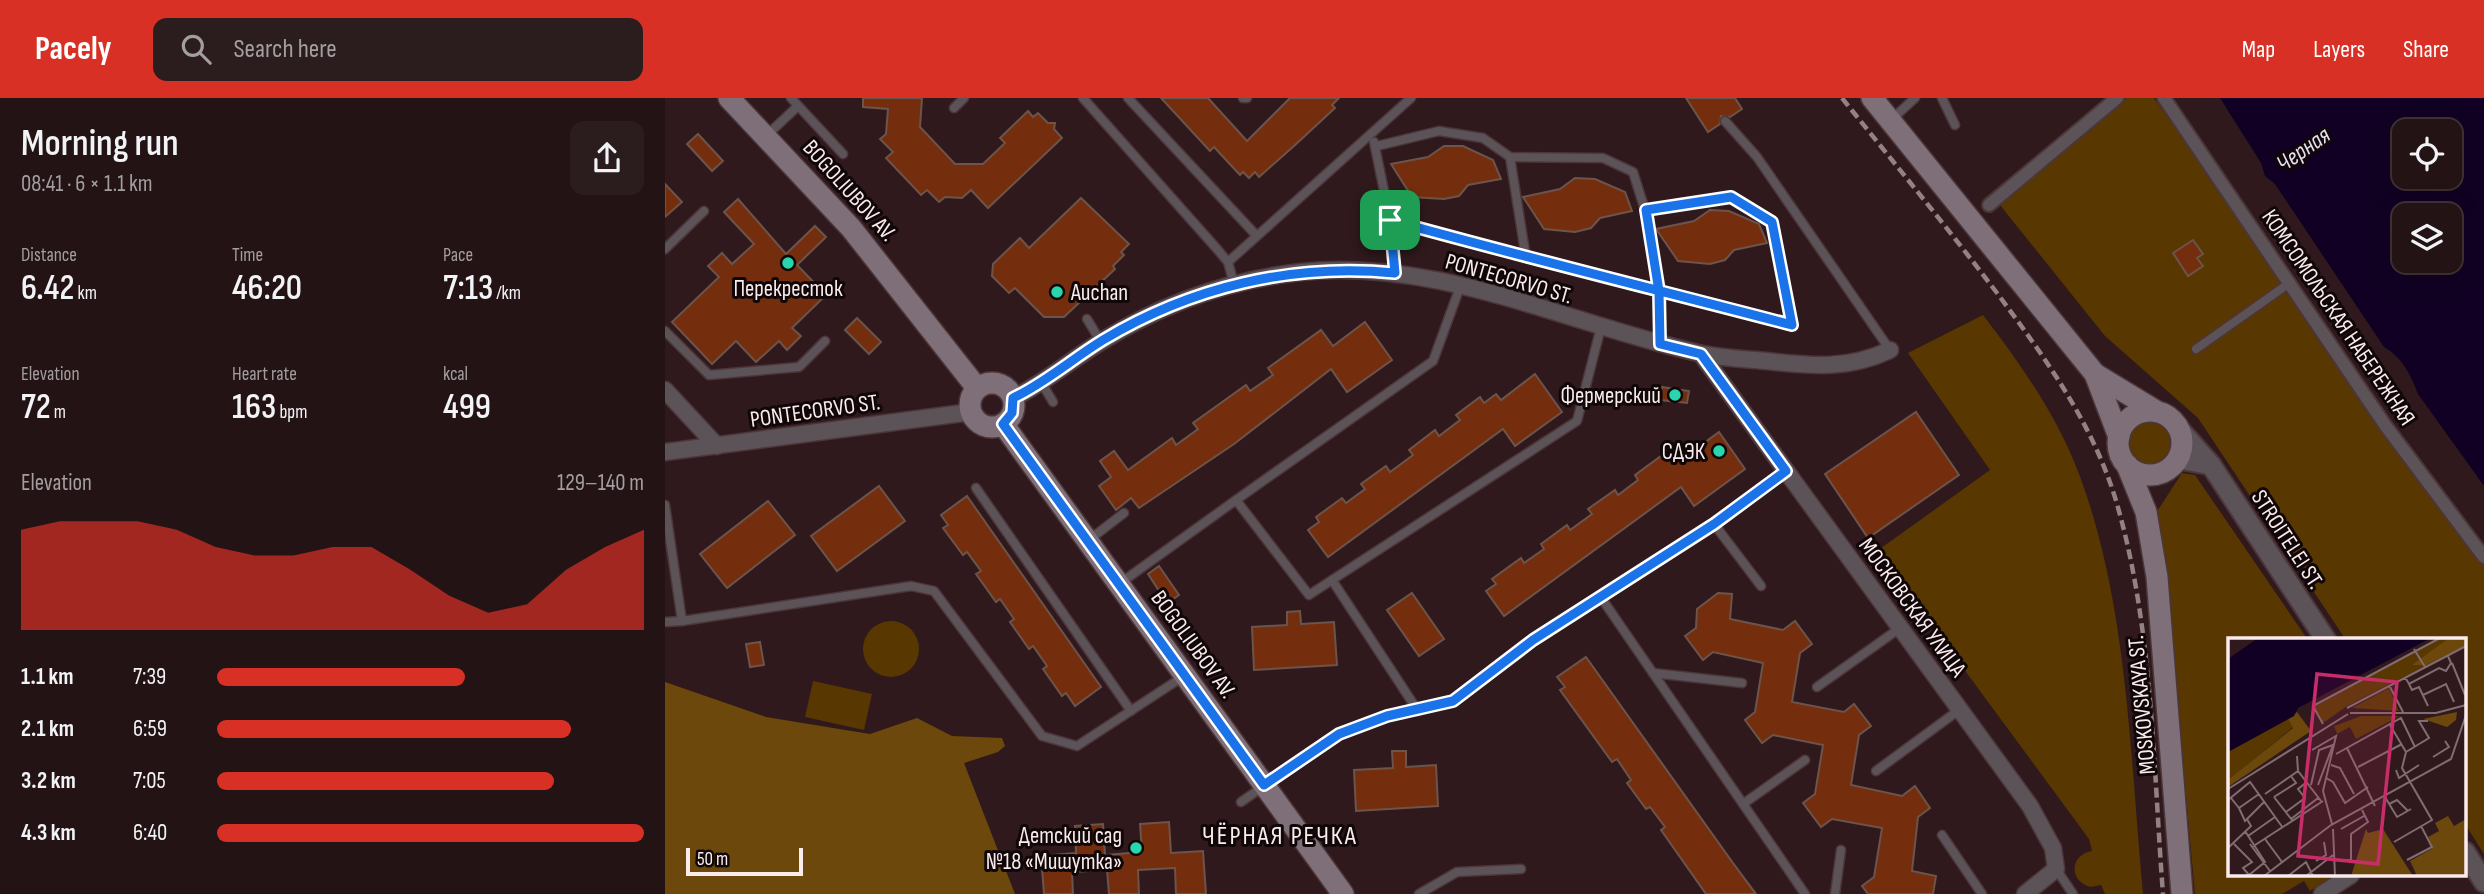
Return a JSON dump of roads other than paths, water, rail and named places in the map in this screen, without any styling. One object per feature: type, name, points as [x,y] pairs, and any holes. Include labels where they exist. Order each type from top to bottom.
[{"type":"main road","name":"BOGOLIUBOV AV.","points":[[729,98],[851,228],[977,388]]},
{"type":"main road","points":[[1872,98],[2095,374],[2119,437]]},
{"type":"main road","points":[[2095,374],[2174,421],[2179,429],[2182,449],[2146,512]]},
{"type":"main road","points":[[998,383],[1013,398],[1012,413],[1003,424],[988,427],[975,419],[971,412],[970,399],[977,388],[998,383]]},
{"type":"main road","points":[[2156,411],[2136,414],[2122,428],[2118,447],[2127,465],[2144,475],[2171,466]]},
{"type":"main road","name":"BOGOLIUBOV AV.","points":[[1003,424],[1340,893]]},
{"type":"main road","name":"MOSKOVSKAYA ST.","points":[[2127,465],[2146,512],[2157,577],[2182,894]]},
{"type":"street","points":[[1989,205],[2117,98]]},
{"type":"street","name":"КОМСОМОЛЬСКАЯ НАБЕРЕЖНАЯ","points":[[2164,98],[2291,282],[2385,425],[2484,557]]},
{"type":"street","name":"PONTECORVO ST.","points":[[1013,398],[1101,341],[1146,316],[1234,285],[1301,272],[1365,270],[1395,273],[1460,287],[1701,354],[1811,366],[1865,362],[1890,350]]},
{"type":"street","name":"МОСКОВСКАЯ УЛИЦА","points":[[1701,354],[2030,806],[2053,848],[2056,869]]},
{"type":"street","points":[[665,390],[717,446]]},
{"type":"street","name":"PONTECORVO ST.","points":[[665,452],[971,412]]},
{"type":"street","name":"STROITELEI ST.","points":[[2179,429],[2211,465],[2325,638]]},
{"type":"street","points":[[2171,466],[2211,465]]},
{"type":"street","points":[[2466,854],[2484,882]]},
{"type":"street","points":[[2025,894],[2056,869]]},
{"type":"street","points":[[2322,894],[2349,876]]},
{"type":"lane","points":[[791,98],[843,154]]},
{"type":"lane","points":[[954,108],[964,98]]},
{"type":"lane","points":[[1083,98],[1228,262],[1234,285]]},
{"type":"lane","points":[[1128,98],[1256,236]]},
{"type":"lane","points":[[1395,98],[1403,105]]},
{"type":"lane","points":[[1228,262],[1411,98]]},
{"type":"lane","points":[[1891,120],[1915,98]]},
{"type":"lane","points":[[1942,98],[1955,125]]},
{"type":"lane","points":[[765,136],[798,106]]},
{"type":"lane","points":[[1725,121],[1757,157],[1890,350]]},
{"type":"lane","points":[[1377,146],[1439,131],[1483,138],[1510,157],[1602,158],[1633,173],[1646,210],[1659,291],[1660,344]]},
{"type":"lane","points":[[1370,134],[1377,146],[1390,220],[1395,273]]},
{"type":"lane","points":[[1510,157],[1526,258]]},
{"type":"lane","points":[[1390,220],[1526,258],[1792,325],[1772,222],[1731,197],[1646,210]]},
{"type":"lane","points":[[665,249],[704,211]]},
{"type":"lane","points":[[2196,349],[2291,282]]},
{"type":"lane","points":[[1118,584],[1433,361],[1460,287]]},
{"type":"lane","points":[[1087,319],[1101,341]]},
{"type":"lane","points":[[1236,500],[1309,595],[1577,421],[1601,327]]},
{"type":"lane","points":[[665,331],[709,375],[799,367],[825,341]]},
{"type":"lane","points":[[1041,382],[1053,402]]},
{"type":"lane","points":[[1241,802],[1339,734],[1387,716],[1453,701],[1533,640],[1714,524],[1786,471]]},
{"type":"lane","points":[[976,488],[1131,711]]},
{"type":"lane","points":[[665,505],[681,621]]},
{"type":"lane","points":[[1087,541],[1125,513]]},
{"type":"lane","points":[[1714,524],[1761,586]]},
{"type":"lane","points":[[1332,580],[1418,711]]},
{"type":"lane","points":[[665,622],[911,586],[934,591],[1042,736],[1077,746],[1185,676]]},
{"type":"lane","points":[[1600,596],[1805,894]]},
{"type":"lane","points":[[1817,687],[1900,628]]},
{"type":"lane","points":[[1653,673],[1742,683]]},
{"type":"lane","points":[[1876,771],[1959,710]]},
{"type":"lane","points":[[1743,804],[1805,760]]},
{"type":"lane","points":[[1943,835],[1983,894]]},
{"type":"lane","points":[[1835,894],[1841,850]]},
{"type":"lane","points":[[1419,894],[1457,872],[1521,869]]},
{"type":"lane","name":"МОСКОВСКАЯ УЛИЦА","points":[[2056,869],[2073,894]]},
{"type":"water","name":"Черная","points":[[2220,98],[2484,98],[2484,486],[2418,394],[2405,367],[2384,347],[2275,184],[2265,176],[2261,163]]},
{"type":"railway","points":[[1842,98],[1959,244],[2033,343],[2082,420],[2107,475],[2129,551],[2145,648],[2163,894]]},
{"type":"place","name":"Перекресток","points":[[788,263]]},
{"type":"place","name":"Auchan","points":[[1057,292]]},
{"type":"place","name":"Фермерский","points":[[1675,395]]},
{"type":"place","name":"СДЭК","points":[[1719,451]]},
{"type":"place","name":"Детский сад №18 «Мишутка»","points":[[1136,848]]},
{"type":"district","name":"ЧЁРНАЯ РЕЧКА","points":[[1280,835]]}]
